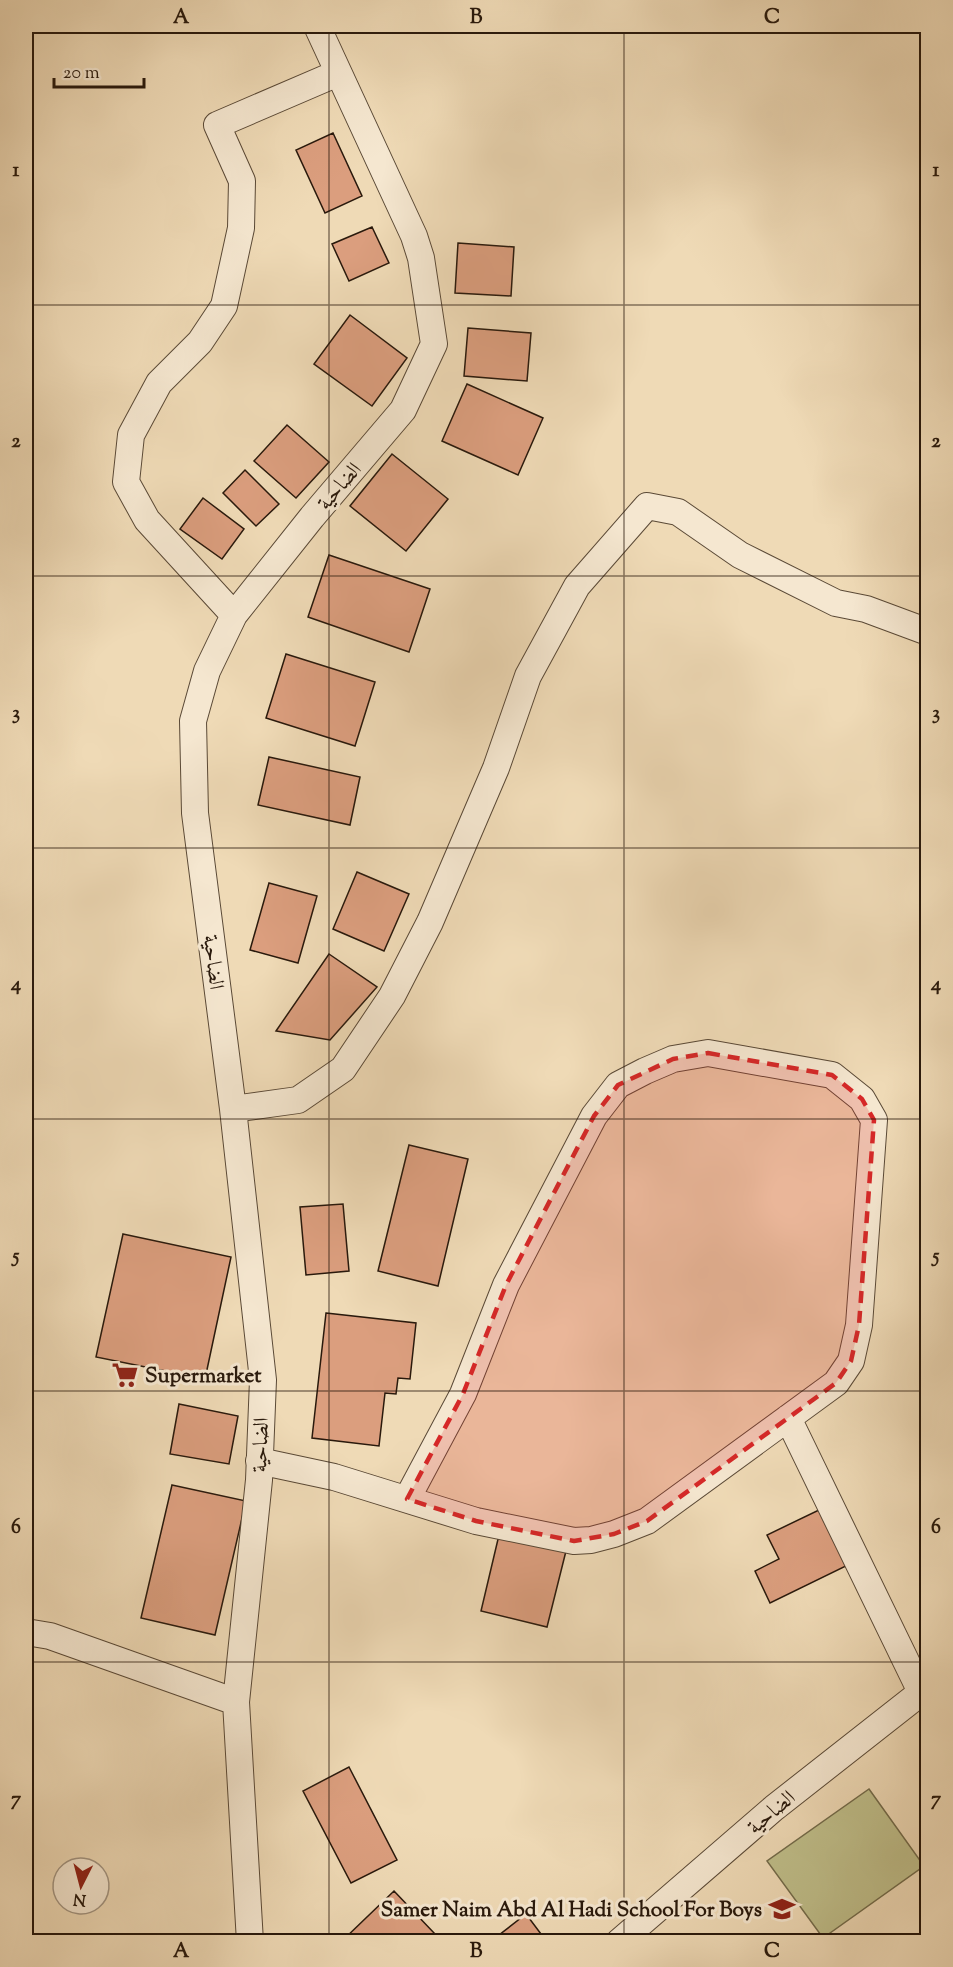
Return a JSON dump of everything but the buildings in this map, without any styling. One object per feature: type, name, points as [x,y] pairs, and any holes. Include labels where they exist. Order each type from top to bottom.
[{"type":"street","name":"الضاحية","points":[[250,1941],[236,1702],[259,1461],[263,1380],[233,1109],[195,813],[193,721],[207,671],[234,615],[312,517],[403,410],[434,344],[421,258],[414,236],[317,26]]},
{"type":"street","points":[[234,615],[147,520],[126,482],[131,435],[159,383],[200,342],[224,306],[242,228],[242,181],[217,125],[338,73]]},
{"type":"street","points":[[233,1109],[298,1100],[343,1069],[392,996],[430,922],[496,768],[528,676],[577,586],[647,506],[678,512],[740,555],[836,603],[866,609],[927,632]]},
{"type":"street","points":[[259,1461],[334,1477],[476,1521],[574,1541],[591,1540],[614,1534],[647,1521],[836,1383],[851,1361],[859,1325],[874,1120],[862,1099],[832,1075],[708,1053],[673,1059],[618,1085],[594,1116],[506,1285],[463,1394],[407,1499]]},
{"type":"street","points":[[788,1418],[924,1690]]},
{"type":"street","points":[[26,1632],[50,1636],[236,1702]]},
{"type":"street","name":"الضاحية","points":[[619,1941],[774,1808],[924,1690]]},
{"type":"highlighted area","points":[[708,1053],[832,1075],[862,1099],[874,1120],[859,1325],[851,1361],[836,1383],[647,1521],[614,1534],[574,1541],[476,1521],[407,1499],[463,1394],[506,1285],[594,1116],[618,1085],[673,1059]]},
{"type":"shaded area","points":[[869,1789],[924,1866],[823,1938],[767,1861]]},
{"type":"place","name":"Supermarket","points":[[125,1375]]},
{"type":"place","name":"Samer Naim Abd Al Hadi School For Boys","points":[[782,1909]]}]
